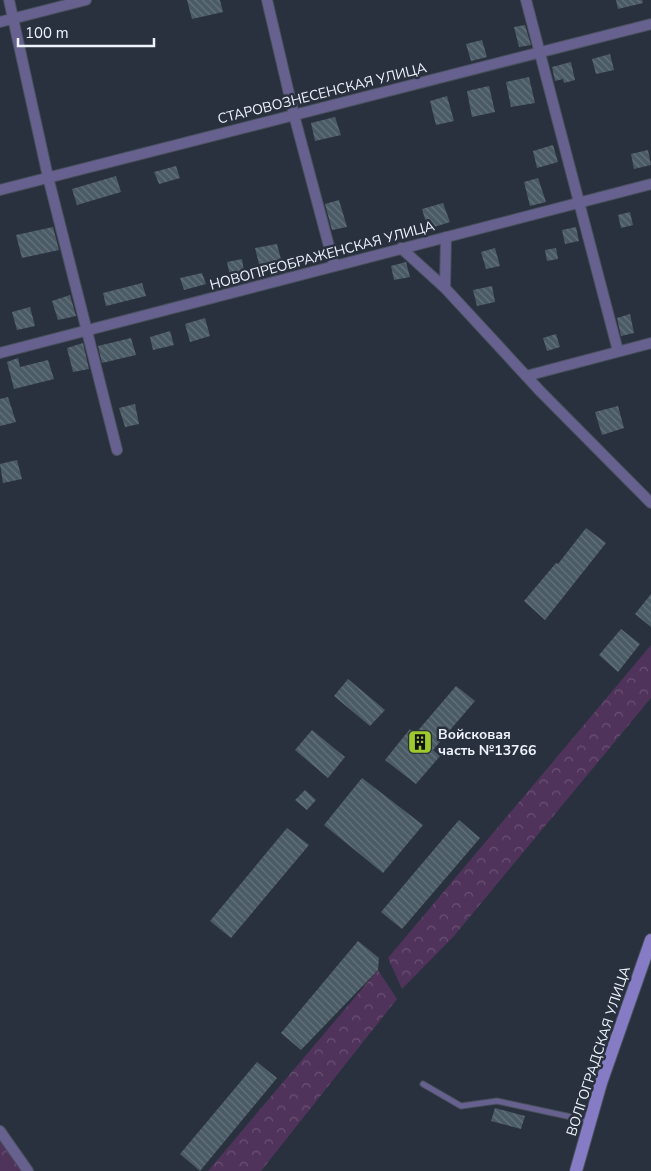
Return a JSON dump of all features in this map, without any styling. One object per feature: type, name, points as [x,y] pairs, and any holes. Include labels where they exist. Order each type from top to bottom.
[{"type":"main road","name":"ВОЛГОГРАДСКАЯ УЛИЦА","points":[[576,1171],[601,1083],[651,940]]},
{"type":"street","points":[[9,0],[48,177],[117,450]]},
{"type":"street","points":[[0,22],[86,0]]},
{"type":"street","points":[[267,0],[294,115],[334,265]]},
{"type":"street","points":[[526,0],[618,351]]},
{"type":"street","name":"СТАРОВОЗНЕСЕНСКАЯ УЛИЦА","points":[[0,190],[651,24]]},
{"type":"street","name":"НОВОПРЕОБРАЖЕНСКАЯ УЛИЦА","points":[[0,353],[651,184]]},
{"type":"street","points":[[445,288],[446,237]]},
{"type":"street","points":[[401,248],[445,288],[526,376],[651,503]]},
{"type":"street","points":[[526,376],[651,343]]},
{"type":"street","points":[[0,1131],[28,1171]]},
{"type":"lane","points":[[424,1084],[461,1106],[496,1101],[590,1121]]},
{"type":"green space","points":[[651,645],[651,698],[454,936],[402,989],[388,958]]},
{"type":"green space","points":[[378,970],[397,999],[261,1171],[208,1171]]},
{"type":"green space","points":[[0,1138],[23,1171],[0,1171]]},
{"type":"building","points":[[187,0],[220,0],[223,12],[192,19]]},
{"type":"building","points":[[616,0],[642,0],[643,3],[618,9]]},
{"type":"building","points":[[525,25],[531,45],[519,47],[514,27]]},
{"type":"building","points":[[482,40],[487,57],[471,61],[466,44]]},
{"type":"building","points":[[610,54],[614,70],[596,74],[592,59]]},
{"type":"building","points":[[571,62],[575,80],[564,83],[563,79],[555,81],[552,67]]},
{"type":"building","points":[[529,77],[535,103],[511,107],[506,82]]},
{"type":"building","points":[[489,86],[495,112],[472,117],[467,91]]},
{"type":"building","points":[[447,96],[454,121],[436,125],[430,101]]},
{"type":"building","points":[[335,117],[341,135],[315,141],[311,123]]},
{"type":"building","points":[[553,145],[558,162],[537,168],[533,151]]},
{"type":"building","points":[[648,150],[651,165],[634,169],[631,154]]},
{"type":"building","points":[[176,166],[180,178],[159,184],[154,172]]},
{"type":"building","points":[[116,176],[121,192],[77,205],[72,189]]},
{"type":"building","points":[[538,178],[546,202],[530,206],[524,182]]},
{"type":"building","points":[[339,200],[347,227],[332,230],[325,204]]},
{"type":"building","points":[[443,203],[450,222],[428,229],[422,209]]},
{"type":"building","points":[[630,212],[633,225],[621,228],[618,215]]},
{"type":"building","points":[[53,227],[59,250],[22,258],[16,235]]},
{"type":"building","points":[[576,227],[579,241],[565,244],[562,230]]},
{"type":"building","points":[[277,244],[282,263],[260,268],[255,248]]},
{"type":"building","points":[[495,248],[500,266],[486,269],[481,252]]},
{"type":"building","points":[[556,248],[558,259],[547,261],[545,250]]},
{"type":"building","points":[[242,259],[245,278],[231,281],[227,262]]},
{"type":"building","points":[[406,262],[410,277],[394,280],[391,266]]},
{"type":"building","points":[[202,273],[206,284],[184,290],[180,278]]},
{"type":"building","points":[[142,283],[146,296],[106,306],[103,293]]},
{"type":"building","points":[[492,286],[495,302],[477,306],[473,290]]},
{"type":"building","points":[[70,295],[76,316],[58,320],[52,301]]},
{"type":"building","points":[[30,307],[35,326],[17,330],[12,312]]},
{"type":"building","points":[[630,314],[634,333],[621,336],[617,318]]},
{"type":"building","points":[[205,318],[210,336],[190,342],[185,324]]},
{"type":"building","points":[[170,331],[174,345],[153,350],[150,337]]},
{"type":"building","points":[[556,334],[560,347],[547,351],[543,338]]},
{"type":"building","points":[[131,338],[136,355],[102,363],[98,346]]},
{"type":"building","points":[[83,343],[89,369],[73,372],[67,348]]},
{"type":"building","points":[[18,358],[20,367],[48,360],[54,379],[14,389],[7,362]]},
{"type":"building","points":[[8,397],[16,422],[0,426],[0,399]]},
{"type":"building","points":[[135,404],[139,424],[125,427],[119,408]]},
{"type":"building","points":[[618,406],[624,428],[602,435],[595,412]]},
{"type":"building","points":[[17,460],[22,479],[3,483],[0,464]]},
{"type":"building","points":[[586,528],[606,543],[545,620],[524,601],[556,563],[558,564]]},
{"type":"building","points":[[651,594],[651,627],[635,614]]},
{"type":"building","points":[[621,629],[640,644],[618,672],[599,655]]},
{"type":"building","points":[[348,679],[385,710],[370,726],[334,696]]},
{"type":"building","name":"Войсковая часть №13766","points":[[456,686],[475,701],[433,750],[440,756],[416,784],[385,760],[410,729],[415,734]]},
{"type":"building","points":[[312,730],[345,757],[328,778],[295,750]]},
{"type":"building","points":[[362,778],[423,825],[383,873],[324,825]]},
{"type":"building","points":[[305,790],[316,800],[307,810],[295,800]]},
{"type":"building","points":[[459,820],[480,838],[402,929],[381,912]]},
{"type":"building","points":[[287,828],[309,845],[231,938],[210,921]]},
{"type":"building","points":[[358,941],[379,958],[378,970],[301,1050],[281,1033]]},
{"type":"building","points":[[257,1062],[277,1078],[200,1171],[180,1154]]},
{"type":"building","points":[[495,1108],[525,1116],[521,1129],[491,1121]]},
{"type":"place","name":"Войсковая часть №13766","points":[[420,742]]}]
